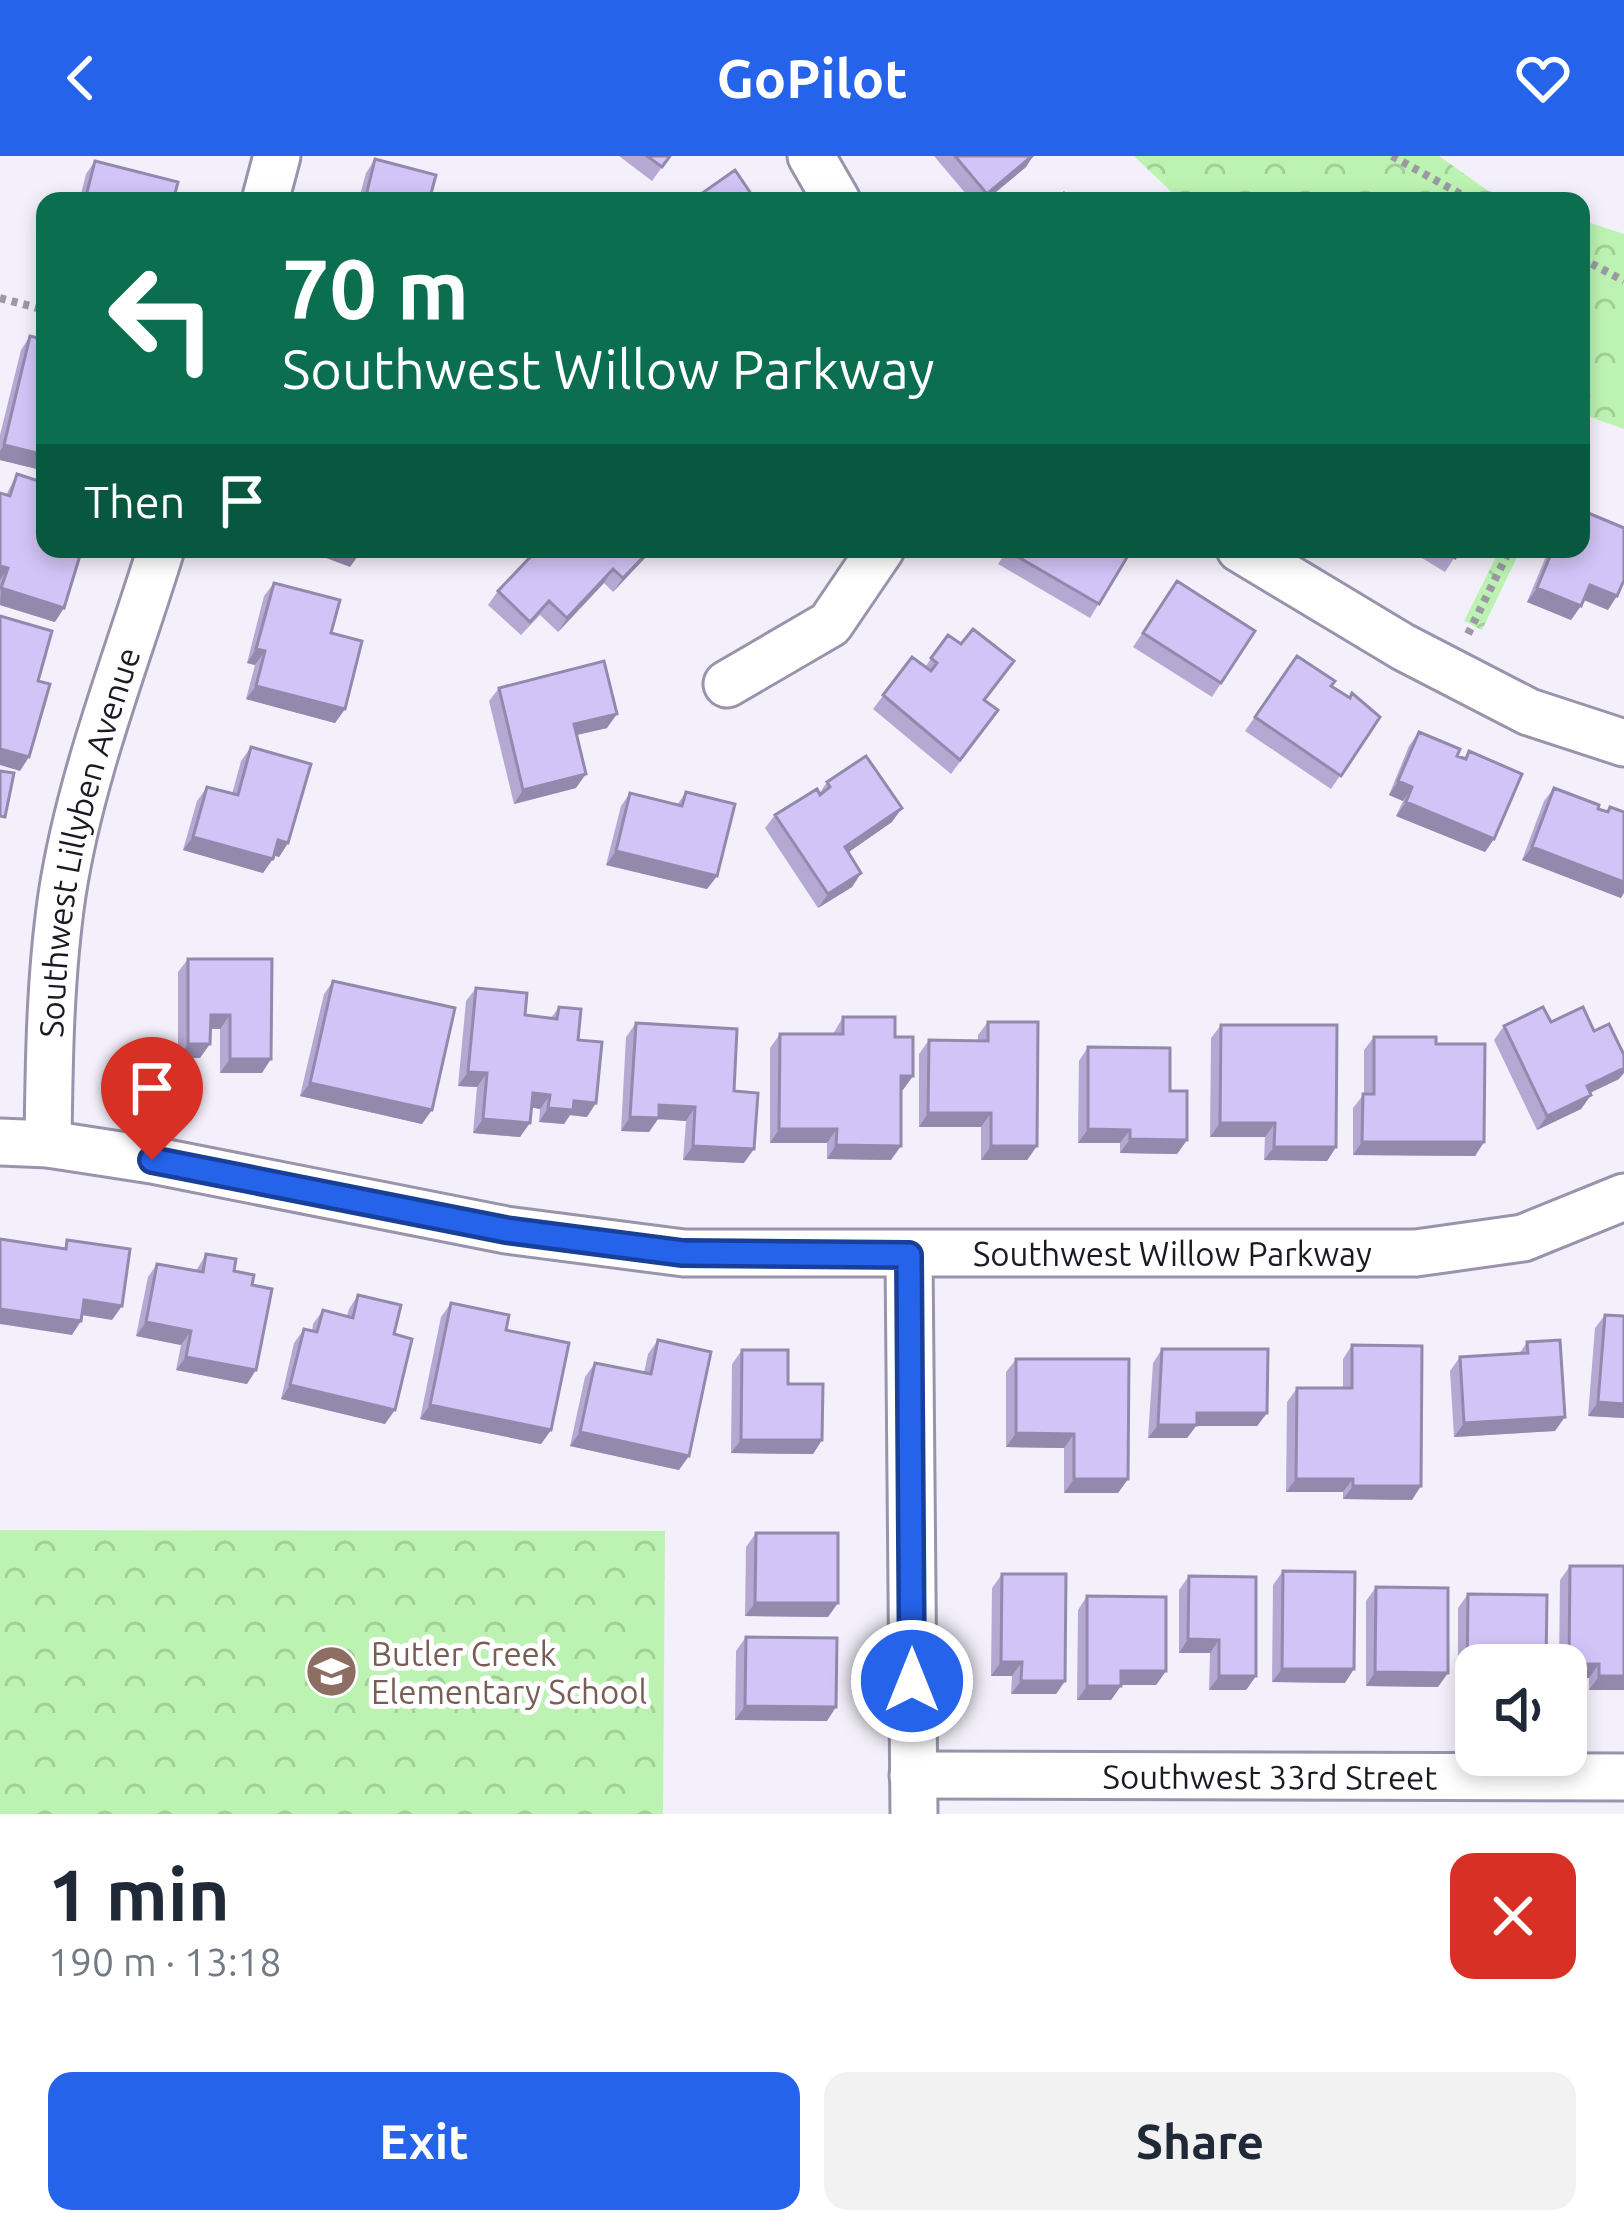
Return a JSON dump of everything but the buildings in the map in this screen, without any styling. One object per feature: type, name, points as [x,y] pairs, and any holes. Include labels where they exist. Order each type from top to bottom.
[{"type":"street","points":[[267,192],[277,156]]},
{"type":"street","points":[[811,156],[832,192]]},
{"type":"street","name":"Southwest Lillyben Avenue","points":[[48,1144],[62,896],[80,811],[158,558]]},
{"type":"street","points":[[727,684],[830,624],[875,558]]},
{"type":"street","points":[[1255,558],[1529,712],[1624,743]]},
{"type":"street","name":"Southwest Willow Parkway","points":[[0,1142],[48,1144],[152,1160],[506,1230],[683,1253],[1416,1253],[1523,1238],[1624,1197]]},
{"type":"street","points":[[909,1255],[914,1795]]},
{"type":"street","name":"Southwest 33rd Street","points":[[914,1795],[1624,1777]]},
{"type":"path","points":[[1392,156],[1457,192]]},
{"type":"path","points":[[1590,263],[1624,280]]},
{"type":"path","points":[[0,298],[36,308]]},
{"type":"path","points":[[1449,671],[1506,558]]},
{"type":"green space","points":[[1134,156],[1439,156],[1493,192],[1172,192]]},
{"type":"green space","points":[[1590,223],[1624,234],[1624,429],[1590,417]]},
{"type":"green space","points":[[1496,558],[1517,558],[1482,630],[1464,621]]},
{"type":"green space","name":"Butler Creek Elementary School","points":[[0,1530],[665,1531],[663,1814],[0,1814]]},
{"type":"place","name":"Butler Creek Elementary School","points":[[332,1672]]},
{"type":"route","points":[[152,1160],[506,1230],[683,1253],[909,1255],[912,1681]]}]
